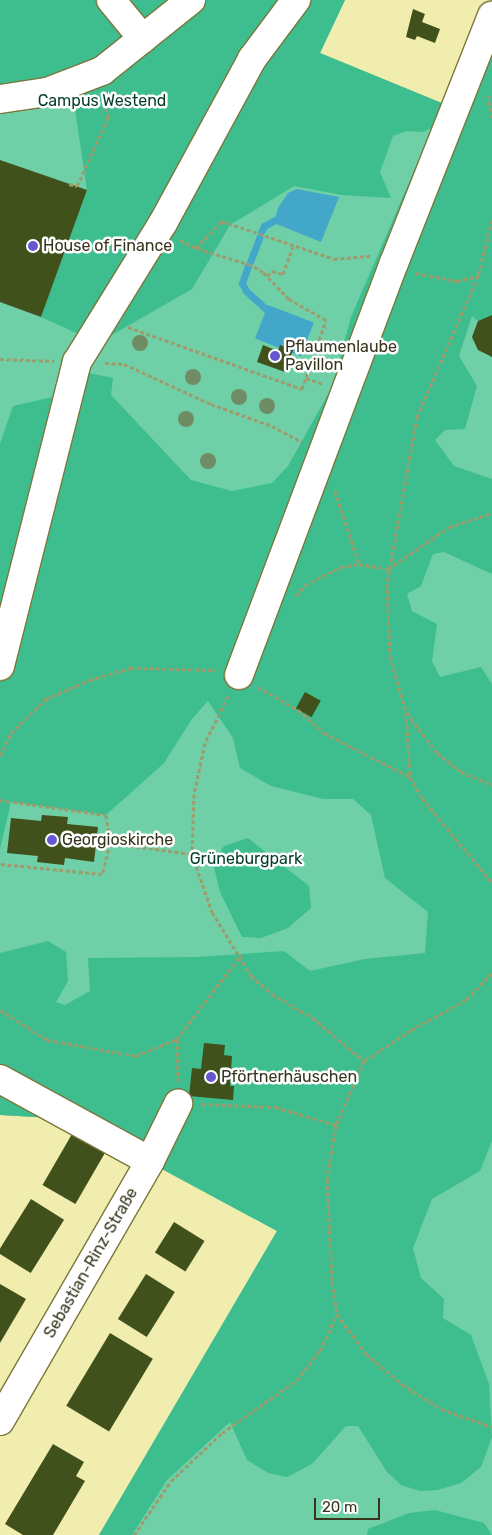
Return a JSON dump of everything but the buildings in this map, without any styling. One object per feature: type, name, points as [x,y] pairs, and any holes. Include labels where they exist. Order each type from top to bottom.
[{"type":"street","points":[[111,0],[143,39]]},
{"type":"street","points":[[0,99],[47,92],[95,74],[143,39],[191,0]]},
{"type":"street","points":[[0,666],[77,362],[159,230],[252,59],[296,0]]},
{"type":"street","points":[[239,676],[394,263],[492,16]]},
{"type":"street","points":[[0,1079],[150,1161]]},
{"type":"street","name":"Sebastian-Rinz-Straße","points":[[0,1421],[150,1161],[178,1104]]},
{"type":"path","points":[[69,184],[78,186],[108,118],[95,74]]},
{"type":"path","points":[[492,220],[491,236],[478,276],[417,416],[388,569],[390,656],[406,712],[410,777],[422,798],[492,883]]},
{"type":"path","points":[[196,248],[222,221],[293,247],[334,259],[378,255],[424,277],[457,281],[478,276]]},
{"type":"path","points":[[103,320],[302,389],[326,320],[290,299],[267,276],[247,263],[196,248],[159,230]]},
{"type":"path","points":[[267,276],[272,269],[283,274],[293,247]]},
{"type":"path","points":[[0,359],[124,364],[211,404],[272,426],[312,448],[321,457],[341,505],[359,564]]},
{"type":"path","points":[[294,600],[305,585],[341,567],[359,564],[388,569],[449,527],[492,513]]},
{"type":"path","points":[[0,756],[11,733],[46,699],[90,680],[130,668],[204,668],[239,676],[298,710],[324,732],[410,777]]},
{"type":"path","points":[[239,676],[205,743],[194,794],[192,854],[212,912],[241,955],[252,976],[272,994],[313,1018],[364,1061]]},
{"type":"path","points":[[406,712],[437,753],[461,772],[492,785]]},
{"type":"path","points":[[0,800],[106,814],[110,843],[102,874],[0,864]]},
{"type":"path","points":[[110,843],[192,854]]},
{"type":"path","points":[[0,1010],[48,1040],[135,1056],[177,1039],[241,955]]},
{"type":"path","points":[[492,973],[466,1000],[411,1030],[364,1061],[336,1125],[327,1179],[332,1282],[337,1314],[366,1354],[402,1384],[441,1409],[492,1427]]},
{"type":"path","points":[[177,1039],[178,1104],[275,1107],[336,1125]]},
{"type":"path","points":[[134,1535],[171,1481],[222,1433],[297,1380],[320,1350],[337,1314]]},
{"type":"green space","name":"Grüneburgpark","points":[[0,0],[345,0],[320,53],[466,113],[492,52],[492,1535],[99,1535],[277,1231],[69,1119],[0,1115]]},
{"type":"green space","name":"Grüneburgpark","points":[[0,0],[345,0],[320,53],[466,113],[492,52],[492,315],[478,321],[472,316],[459,356],[477,386],[465,429],[445,430],[435,440],[454,466],[492,479],[492,574],[444,552],[433,554],[421,586],[407,594],[412,611],[437,624],[432,661],[440,677],[481,667],[492,684],[492,1141],[480,1171],[432,1199],[413,1248],[421,1278],[444,1299],[443,1318],[471,1335],[489,1384],[492,1437],[481,1467],[461,1483],[438,1490],[420,1491],[401,1485],[387,1472],[358,1426],[346,1426],[312,1464],[287,1477],[268,1473],[247,1460],[230,1422],[167,1480],[132,1535],[99,1535],[277,1231],[69,1119],[0,1115],[0,953],[48,941],[66,952],[68,981],[56,1002],[65,1005],[90,991],[88,958],[196,957],[284,951],[310,971],[365,959],[425,953],[428,912],[385,878],[371,815],[353,799],[323,799],[271,786],[240,768],[233,738],[208,701],[192,719],[164,763],[106,815],[11,802],[0,849],[0,444],[13,406],[70,393],[79,371],[113,378],[111,395],[191,480],[232,491],[272,483],[288,466],[332,387],[351,317],[433,127],[423,132],[407,131],[393,136],[380,172],[391,198],[342,195],[294,186],[230,225],[192,289],[98,343],[41,317],[87,190],[71,83],[0,99]]},
{"type":"green space","points":[[248,838],[309,886],[311,908],[288,928],[261,938],[242,937],[220,892],[213,863],[224,846]]},
{"type":"green space","points":[[435,1510],[484,1523],[492,1535],[367,1535],[368,1529],[409,1513]]},
{"type":"water","points":[[297,189],[339,197],[321,242],[274,223],[278,208],[288,193]]},
{"type":"water","points":[[268,305],[314,323],[301,356],[255,339]]},
{"type":"waterway","points":[[261,232],[264,226],[275,220]]},
{"type":"waterway","points":[[250,262],[259,238]]},
{"type":"waterway","points":[[248,266],[242,283],[246,291],[266,309]]},
{"type":"place","name":"House of Finance","points":[[33,246]]},
{"type":"place","name":"Pflaumenlaube Pavillon","points":[[275,356]]},
{"type":"place","name":"Georgioskirche","points":[[52,840]]},
{"type":"place","name":"Pförtnerhäuschen","points":[[211,1077]]},
{"type":"park label","name":"Campus Westend","points":[[102,101]]}]
